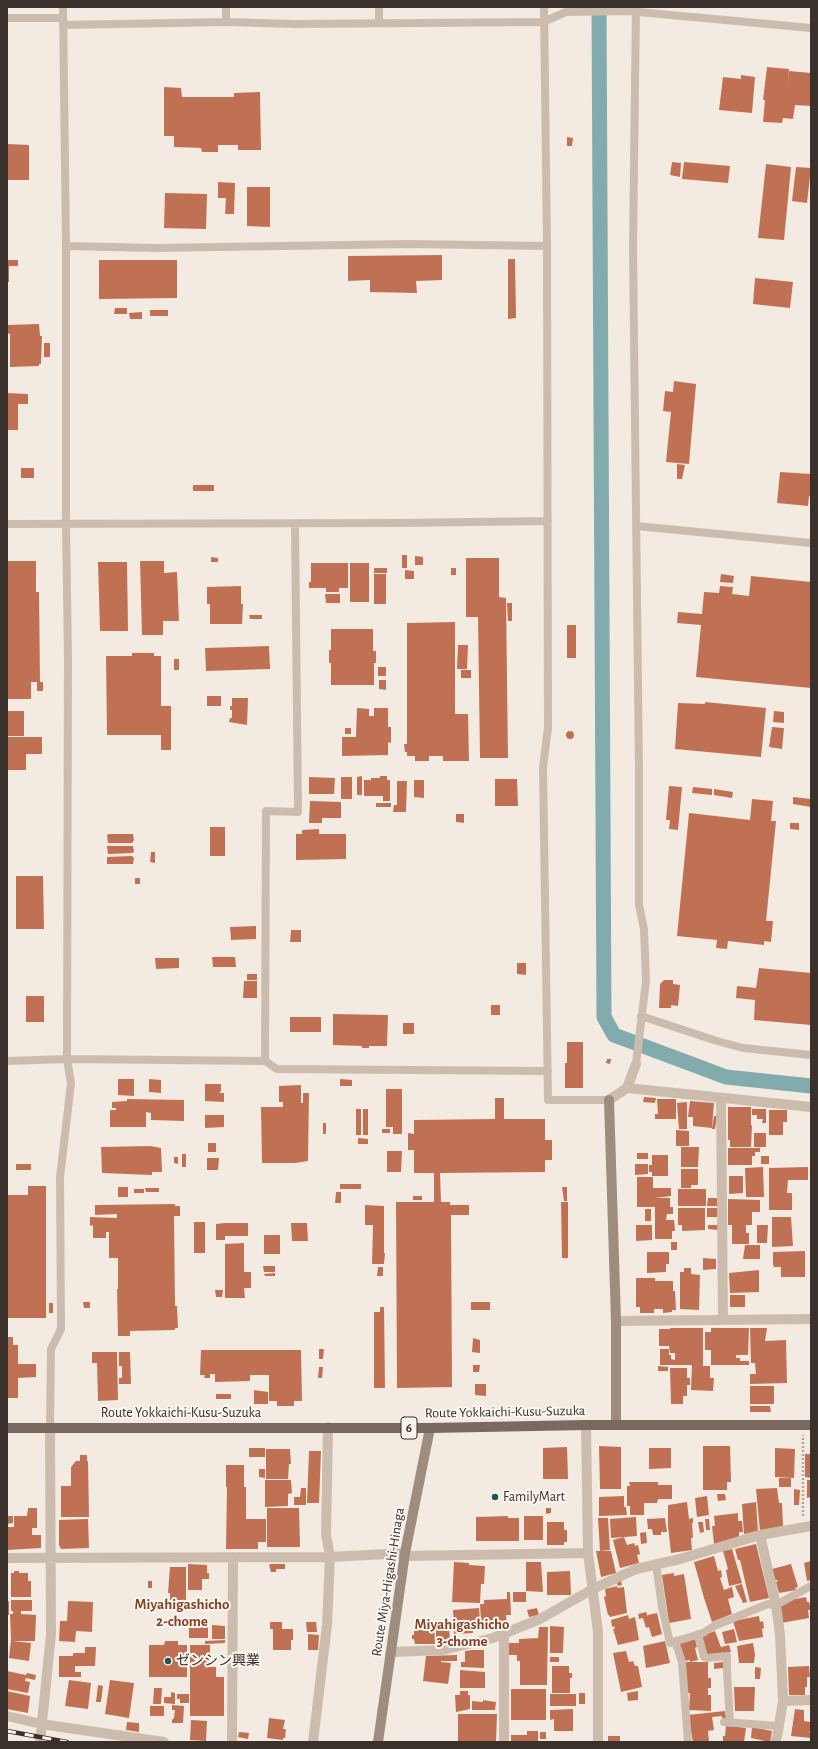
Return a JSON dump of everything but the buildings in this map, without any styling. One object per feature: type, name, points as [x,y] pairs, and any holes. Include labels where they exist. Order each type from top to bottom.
[{"type":"main road","name":"Route Yokkaichi-Kusu-Suzuka","points":[[7,1428],[430,1428],[586,1425],[807,1424]]},
{"type":"street","points":[[616,1425],[616,1321],[610,1100],[627,1088],[636,1064]]},
{"type":"street","points":[[627,1088],[811,1107]]},
{"type":"street","points":[[721,1098],[722,1320]]},
{"type":"street","points":[[616,1321],[811,1319]]},
{"type":"street","points":[[586,1425],[588,1553],[598,1632],[598,1742]]},
{"type":"street","points":[[40,1742],[51,1634],[50,1427]]},
{"type":"street","points":[[313,1742],[325,1646],[330,1557],[326,1534],[328,1427]]},
{"type":"street","name":"Route Miya-Higashi-Hinaga","points":[[378,1742],[405,1554],[430,1428]]},
{"type":"street","points":[[392,1652],[443,1650],[493,1638],[540,1619],[593,1589],[625,1574],[656,1564],[680,1559],[760,1536],[807,1527]]},
{"type":"street","points":[[760,1536],[776,1605],[782,1663],[783,1701],[775,1742]]},
{"type":"street","points":[[7,1558],[330,1557],[405,1554],[588,1553]]},
{"type":"street","points":[[232,1557],[232,1742]]},
{"type":"street","points":[[504,1633],[504,1742]]},
{"type":"street","points":[[783,1701],[811,1700]]},
{"type":"street","points":[[7,1716],[42,1724],[164,1742]]},
{"type":"lane","points":[[50,1427],[51,1349],[61,1329],[60,1177],[71,1083],[67,1059],[68,657],[63,7]]},
{"type":"lane","points":[[226,7],[226,22]]},
{"type":"lane","points":[[379,7],[379,23]]},
{"type":"lane","points":[[544,7],[547,246],[548,728],[543,767],[548,1100],[610,1100]]},
{"type":"lane","points":[[7,18],[63,22],[543,22],[566,12],[636,10],[811,28]]},
{"type":"lane","points":[[636,10],[633,247],[639,905],[644,930],[646,981],[636,1064]]},
{"type":"lane","points":[[66,246],[155,248],[408,244],[547,246]]},
{"type":"lane","points":[[7,524],[295,524],[548,521]]},
{"type":"lane","points":[[265,1061],[266,811],[298,812],[295,524]]},
{"type":"lane","points":[[636,526],[811,543]]},
{"type":"lane","points":[[641,1016],[743,1048],[811,1055]]},
{"type":"lane","points":[[7,1062],[67,1059],[265,1061],[277,1069],[548,1071]]},
{"type":"lane","points":[[656,1564],[662,1607],[670,1643],[703,1633],[714,1626],[768,1604],[776,1605],[811,1586]]},
{"type":"lane","points":[[698,1634],[704,1657],[727,1656],[727,1723],[778,1726]]},
{"type":"lane","points":[[675,1641],[682,1662],[688,1742]]},
{"type":"path","points":[[807,1424],[807,1527]]},
{"type":"waterway","points":[[599,7],[604,1017],[614,1035],[726,1077],[811,1086]]},
{"type":"railway","points":[[7,1731],[67,1742]]},
{"type":"place","name":"FamilyMart","points":[[495,1497]]},
{"type":"place","name":"ゼンシン興業","points":[[168,1661]]},
{"type":"district","name":"Miyahigashicho 2-chome","points":[[182,1612]]},
{"type":"district","name":"Miyahigashicho 3-chome","points":[[462,1632]]}]
